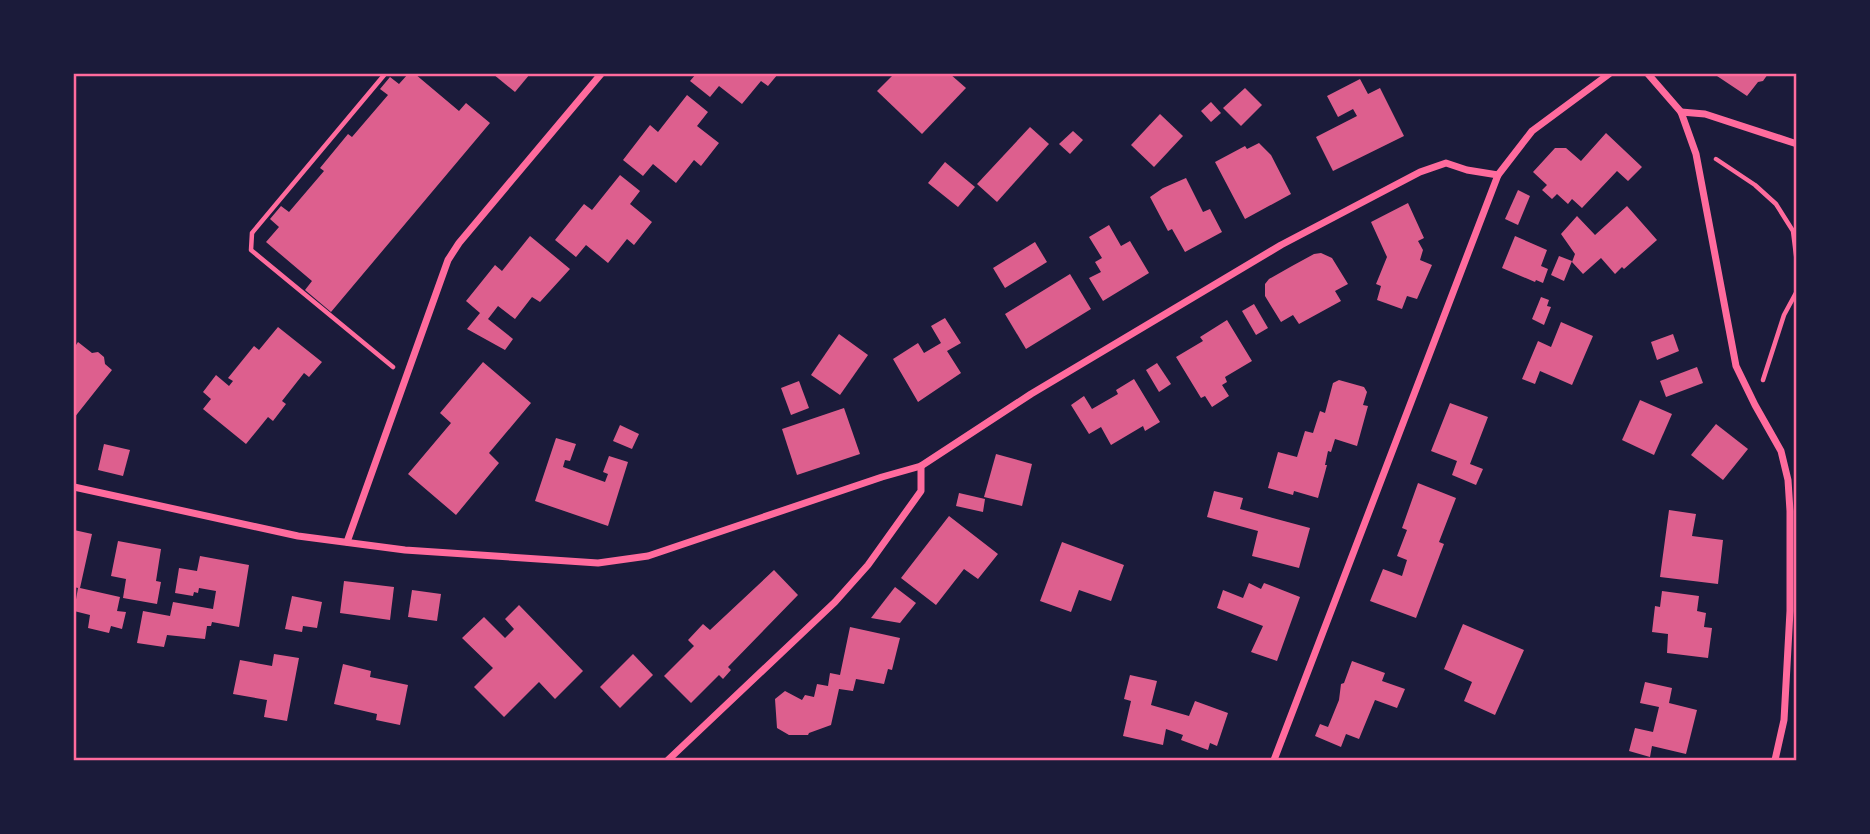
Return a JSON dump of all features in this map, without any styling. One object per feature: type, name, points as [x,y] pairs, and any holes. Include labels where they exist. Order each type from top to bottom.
[{"type":"street","points":[[347,542],[448,260],[458,243],[601,74]]},
{"type":"street","points":[[1274,761],[1498,176],[1532,131],[1609,74]]},
{"type":"street","points":[[1648,74],[1681,112],[1696,154],[1736,366],[1781,451],[1788,480],[1790,611],[1784,720],[1775,761]]},
{"type":"street","points":[[1681,112],[1704,114],[1797,144]]},
{"type":"street","points":[[74,487],[298,536],[405,550],[598,563],[648,556],[921,466],[1031,394],[1269,252],[1420,172],[1446,163],[1498,176]]},
{"type":"street","points":[[668,761],[835,602],[868,565],[921,491],[921,466]]},
{"type":"path","points":[[385,74],[252,233],[251,250],[406,378]]},
{"type":"path","points":[[1713,149],[1715,158],[1720,163],[1755,185],[1782,212],[1793,231],[1797,262]]},
{"type":"path","points":[[1755,405],[1784,315],[1797,291]]},
{"type":"building","points":[[408,74],[415,74],[459,111],[466,103],[490,123],[331,312],[305,290],[312,281],[266,242],[279,227],[270,219],[281,206],[289,212],[324,171],[320,168],[348,134],[352,137],[388,95],[380,89],[390,77],[399,84]]},
{"type":"building","points":[[493,74],[530,74],[515,92]]},
{"type":"building","points":[[696,74],[778,74],[768,86],[761,81],[742,104],[719,86],[710,97],[690,81]]},
{"type":"building","points":[[894,74],[950,74],[966,88],[922,134],[877,91]]},
{"type":"building","points":[[1714,74],[1768,74],[1747,96]]},
{"type":"building","points":[[1360,79],[1368,94],[1380,88],[1404,136],[1333,171],[1316,137],[1357,116],[1353,109],[1338,117],[1327,96]]},
{"type":"building","points":[[1245,88],[1262,105],[1241,126],[1223,108]]},
{"type":"building","points":[[687,95],[708,112],[697,126],[719,143],[701,166],[694,160],[676,183],[653,164],[643,176],[623,160],[650,125],[658,132]]},
{"type":"building","points":[[1211,102],[1221,113],[1211,122],[1201,111]]},
{"type":"building","points":[[1160,114],[1183,136],[1154,167],[1131,145]]},
{"type":"building","points":[[1030,127],[1049,144],[997,202],[977,184]]},
{"type":"building","points":[[1073,131],[1083,140],[1070,154],[1059,144]]},
{"type":"building","points":[[1606,133],[1642,167],[1628,181],[1617,171],[1582,208],[1572,199],[1568,204],[1557,194],[1552,199],[1542,190],[1547,185],[1533,172],[1555,148],[1566,148],[1581,161]]},
{"type":"building","points":[[1259,143],[1271,155],[1291,194],[1245,219],[1215,162],[1245,146],[1247,149]]},
{"type":"building","points":[[945,162],[975,187],[958,207],[928,183]]},
{"type":"building","points":[[620,175],[640,191],[630,204],[652,222],[634,245],[627,239],[608,263],[586,245],[576,257],[555,240],[584,204],[592,210]]},
{"type":"building","points":[[1186,178],[1203,212],[1210,209],[1222,232],[1185,252],[1172,229],[1168,231],[1150,197]]},
{"type":"building","points":[[1518,190],[1530,196],[1518,225],[1505,219]]},
{"type":"building","points":[[1408,203],[1424,238],[1418,241],[1423,250],[1420,260],[1432,265],[1417,299],[1407,296],[1402,309],[1377,300],[1381,286],[1376,284],[1387,257],[1371,222]]},
{"type":"building","points":[[1627,206],[1657,240],[1615,274],[1601,258],[1583,274],[1572,262],[1575,254],[1561,234],[1577,216],[1595,235]]},
{"type":"building","points":[[1109,225],[1121,246],[1130,241],[1149,273],[1103,301],[1089,278],[1101,272],[1095,262],[1102,258],[1089,237]]},
{"type":"building","points":[[530,236],[570,269],[540,302],[532,297],[515,319],[498,306],[488,319],[513,339],[505,350],[467,329],[480,313],[466,301],[495,265],[502,271]]},
{"type":"building","points":[[1515,236],[1547,250],[1541,266],[1548,269],[1543,283],[1502,268]]},
{"type":"building","points":[[1035,242],[1047,262],[1005,288],[993,268]]},
{"type":"building","points":[[1321,253],[1332,258],[1348,284],[1335,291],[1341,301],[1299,324],[1293,315],[1281,322],[1265,296],[1265,284],[1292,266]]},
{"type":"building","points":[[1559,256],[1572,261],[1564,281],[1551,275]]},
{"type":"building","points":[[1070,274],[1091,309],[1026,349],[1005,314]]},
{"type":"building","points":[[1541,297],[1549,300],[1547,306],[1551,307],[1544,325],[1532,319]]},
{"type":"building","points":[[1254,304],[1268,328],[1256,335],[1242,311]]},
{"type":"building","points":[[945,318],[961,343],[947,351],[961,373],[918,402],[893,359],[918,343],[924,353],[941,343],[931,326]]},
{"type":"building","points":[[1227,320],[1252,361],[1225,377],[1227,382],[1222,385],[1229,396],[1212,407],[1205,396],[1201,398],[1176,357],[1203,341],[1200,337]]},
{"type":"building","points":[[1561,322],[1593,336],[1572,385],[1540,371],[1535,384],[1522,379],[1538,341],[1551,347]]},
{"type":"building","points":[[278,327],[322,362],[309,377],[304,373],[282,401],[286,404],[273,421],[268,417],[246,444],[203,409],[211,399],[203,392],[216,375],[229,386],[233,381],[228,378],[254,346],[259,350]]},
{"type":"building","points":[[839,334],[868,355],[840,395],[811,375]]},
{"type":"building","points":[[1673,334],[1679,351],[1657,360],[1651,342]]},
{"type":"building","points":[[78,342],[92,353],[98,352],[112,370],[74,418],[74,348]]},
{"type":"building","points":[[483,362],[531,403],[489,453],[499,463],[456,515],[408,474],[451,423],[440,413]]},
{"type":"building","points":[[1157,363],[1171,384],[1159,392],[1146,370]]},
{"type":"building","points":[[1697,367],[1703,383],[1666,397],[1660,381]]},
{"type":"building","points":[[1134,379],[1160,422],[1145,431],[1143,426],[1111,445],[1101,427],[1089,434],[1071,405],[1084,396],[1092,409],[1118,394],[1116,390]]},
{"type":"building","points":[[1339,380],[1364,387],[1367,392],[1363,405],[1368,406],[1357,446],[1335,439],[1331,452],[1328,451],[1318,498],[1294,491],[1293,495],[1268,488],[1278,452],[1297,457],[1305,431],[1313,433],[1320,411],[1325,413],[1333,383]]},
{"type":"building","points":[[799,381],[809,408],[791,415],[781,388]]},
{"type":"building","points":[[1640,400],[1672,414],[1654,455],[1622,440]]},
{"type":"building","points":[[1450,403],[1488,417],[1470,464],[1483,469],[1476,485],[1452,475],[1457,461],[1431,451]]},
{"type":"building","points":[[844,408],[860,454],[797,475],[782,429]]},
{"type":"building","points":[[1716,424],[1748,449],[1723,480],[1691,455]]},
{"type":"building","points":[[620,425],[639,434],[632,449],[613,441]]},
{"type":"building","points":[[556,438],[576,444],[570,461],[565,460],[563,467],[605,482],[608,474],[603,472],[609,456],[628,462],[608,526],[535,501]]},
{"type":"building","points":[[104,444],[130,450],[123,476],[98,470]]},
{"type":"building","points":[[996,454],[1032,464],[1022,506],[984,497]]},
{"type":"building","points":[[1418,483],[1456,498],[1439,542],[1444,544],[1416,618],[1370,601],[1383,569],[1402,576],[1407,560],[1397,556],[1407,530],[1402,528]]},
{"type":"building","points":[[1214,491],[1243,498],[1240,509],[1310,528],[1299,568],[1252,556],[1258,531],[1207,517]]},
{"type":"building","points":[[959,493],[985,499],[983,512],[956,506]]},
{"type":"building","points":[[1669,510],[1696,514],[1692,536],[1723,540],[1718,584],[1660,577]]},
{"type":"building","points":[[949,516],[998,554],[978,579],[964,569],[936,605],[901,578]]},
{"type":"building","points":[[74,530],[92,534],[80,588],[120,597],[117,611],[126,612],[122,629],[111,626],[109,633],[88,628],[90,615],[74,611],[78,588],[74,587]]},
{"type":"building","points":[[118,541],[161,549],[156,581],[161,582],[157,604],[123,598],[126,579],[111,576]]},
{"type":"building","points":[[1062,542],[1124,565],[1111,601],[1079,590],[1071,612],[1040,601]]},
{"type":"building","points":[[200,556],[249,565],[239,627],[212,622],[211,626],[207,626],[205,639],[167,635],[164,647],[137,643],[143,611],[170,616],[173,602],[213,609],[216,591],[199,588],[198,593],[194,592],[193,596],[175,593],[179,568],[197,571]]},
{"type":"building","points":[[774,570],[798,595],[728,667],[731,670],[723,679],[719,675],[691,703],[664,676],[694,646],[688,640],[703,624],[710,630]]},
{"type":"building","points":[[344,581],[394,587],[390,620],[340,613]]},
{"type":"building","points":[[1249,583],[1261,589],[1264,583],[1300,597],[1277,661],[1251,652],[1263,626],[1217,608],[1223,590],[1243,598]]},
{"type":"building","points":[[895,587],[916,603],[900,623],[871,618]]},
{"type":"building","points":[[412,590],[441,594],[437,621],[408,617]]},
{"type":"building","points":[[1662,591],[1699,596],[1697,611],[1706,613],[1704,627],[1712,628],[1708,658],[1667,653],[1668,634],[1652,632],[1655,606],[1660,607]]},
{"type":"building","points":[[292,596],[322,602],[317,628],[303,626],[302,632],[285,629]]},
{"type":"building","points":[[519,605],[583,671],[555,699],[539,682],[504,717],[474,687],[493,668],[462,638],[484,617],[505,638],[514,629],[505,619]]},
{"type":"building","points":[[1463,624],[1524,650],[1495,715],[1464,701],[1472,682],[1444,669]]},
{"type":"building","points":[[850,627],[900,638],[892,670],[888,669],[884,684],[856,679],[853,691],[839,689],[831,725],[808,735],[789,735],[777,728],[775,699],[785,691],[802,700],[805,695],[814,697],[817,684],[828,686],[830,673],[840,675]]},
{"type":"building","points":[[274,654],[299,658],[287,721],[264,717],[267,700],[233,694],[240,660],[272,666]]},
{"type":"building","points":[[633,654],[653,675],[620,708],[600,687]]},
{"type":"building","points":[[1352,661],[1385,673],[1382,681],[1405,689],[1397,708],[1375,700],[1359,739],[1346,734],[1341,747],[1315,736],[1320,724],[1328,727],[1339,700],[1341,684],[1344,683]]},
{"type":"building","points":[[343,664],[371,671],[370,677],[408,685],[400,725],[376,720],[377,714],[334,704]]},
{"type":"building","points":[[1130,675],[1157,681],[1151,705],[1189,716],[1195,701],[1228,713],[1217,746],[1210,743],[1208,750],[1181,740],[1183,735],[1166,729],[1163,745],[1123,736],[1131,701],[1124,699]]},
{"type":"building","points":[[1645,682],[1672,688],[1669,703],[1697,710],[1686,754],[1652,746],[1650,757],[1629,751],[1635,728],[1653,732],[1659,707],[1640,703]]}]
